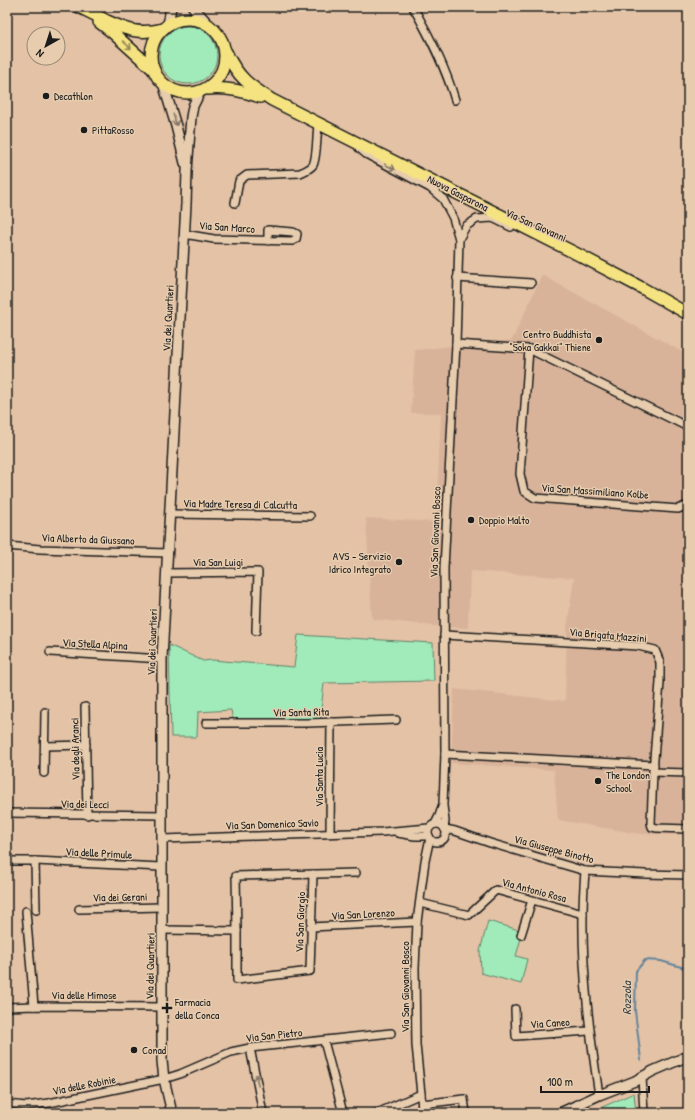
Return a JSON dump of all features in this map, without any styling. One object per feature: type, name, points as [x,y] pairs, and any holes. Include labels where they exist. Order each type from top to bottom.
[{"type":"main road","name":"Nuova Gasparona","points":[[83,9],[120,27],[134,31],[152,32],[182,19],[205,22],[218,34],[230,60],[245,82],[272,100],[579,255],[688,314]]},
{"type":"main road","name":"Nuova Gasparona","points":[[83,9],[113,32],[154,70]]},
{"type":"main road","name":"Nuova Gasparona","points":[[165,27],[156,38],[152,48],[151,59],[157,77],[173,90],[184,94],[193,94],[215,88],[237,90],[272,100]]},
{"type":"main road","points":[[204,90],[218,79],[222,73],[225,66],[226,52]]},
{"type":"main road","name":"Nuova Gasparona","points":[[642,288],[688,305]]},
{"type":"street","points":[[165,27],[171,7]]},
{"type":"street","points":[[193,7],[211,27]]},
{"type":"street","points":[[413,7],[423,24],[449,78],[455,100]]},
{"type":"street","name":"Via dei Quartieri","points":[[163,83],[176,126],[187,171]]},
{"type":"street","name":"Via dei Quartieri","points":[[172,1113],[164,1079],[162,1061],[162,659],[187,171],[192,111],[204,90]]},
{"type":"street","points":[[235,204],[238,181],[247,175],[300,173],[311,167],[315,161],[318,123]]},
{"type":"street","points":[[346,137],[366,154],[430,188],[443,199],[454,218],[459,239]]},
{"type":"street","name":"Via San Giovanni","points":[[459,239],[466,226],[477,219],[493,218],[552,247],[579,255]]},
{"type":"street","name":"Via San Marco","points":[[184,234],[214,239],[268,241]]},
{"type":"street","name":"Via San Giovanni Bosco","points":[[432,826],[439,816],[443,804],[445,754],[445,553],[456,344],[459,239]]},
{"type":"street","points":[[457,278],[531,283]]},
{"type":"street","points":[[456,344],[529,349],[688,427]]},
{"type":"street","name":"Via San Massimiliano Kolbe","points":[[529,349],[520,474],[524,491],[535,498],[678,509],[688,505]]},
{"type":"street","name":"Via Madre Teresa di Calcutta","points":[[170,514],[310,516]]},
{"type":"street","name":"Via Alberto da Giussano","points":[[7,546],[40,549],[167,553]]},
{"type":"street","name":"Via San Luigi","points":[[167,573],[258,572],[256,631]]},
{"type":"street","name":"Via Brigata Mazzini","points":[[444,635],[638,646],[655,650],[660,662],[660,682],[653,768],[651,823],[652,827],[657,828],[688,829]]},
{"type":"street","name":"Via Stella Alpina","points":[[50,652],[162,659]]},
{"type":"street","name":"Via degli Aranci","points":[[85,707],[86,815]]},
{"type":"street","points":[[44,773],[45,712]]},
{"type":"street","name":"Via Santa Rita","points":[[206,723],[307,723],[396,720]]},
{"type":"street","name":"Via Santa Lucia","points":[[330,833],[331,722]]},
{"type":"street","points":[[45,746],[86,745]]},
{"type":"street","points":[[445,754],[653,768],[688,773]]},
{"type":"street","points":[[443,804],[445,832],[442,839],[434,841],[429,837],[428,834],[432,826],[440,825],[444,828]]},
{"type":"street","name":"Via dei Lecci","points":[[7,813],[162,815]]},
{"type":"street","name":"Via San Domenico Savio","points":[[162,839],[382,832],[432,826]]},
{"type":"street","name":"Via Giuseppe Binotto","points":[[444,828],[585,871],[688,875]]},
{"type":"street","name":"Via San Domenico Savio","points":[[382,832],[429,837]]},
{"type":"street","name":"Via Giuseppe Binotto","points":[[442,839],[464,835]]},
{"type":"street","name":"Via San Giovanni Bosco","points":[[422,1113],[416,1045],[415,968],[417,922],[429,837]]},
{"type":"street","name":"Via San Giovanni Bosco","points":[[425,862],[442,839]]},
{"type":"street","name":"Via delle Primule","points":[[7,861],[161,867]]},
{"type":"street","points":[[35,861],[36,910]]},
{"type":"street","points":[[585,871],[582,914],[584,970],[589,1031],[599,1095]]},
{"type":"street","points":[[162,930],[237,931],[236,876],[356,873]]},
{"type":"street","name":"Via San Giorgio","points":[[237,931],[237,980],[310,971],[310,927],[313,874]]},
{"type":"street","name":"Via Antonio Rosa","points":[[420,902],[470,916],[496,890],[582,914]]},
{"type":"street","points":[[521,935],[532,900]]},
{"type":"street","name":"Via dei Gerani","points":[[79,908],[162,907]]},
{"type":"street","points":[[26,911],[34,1006]]},
{"type":"street","name":"Via San Lorenzo","points":[[310,927],[417,922]]},
{"type":"street","name":"Via delle Mimose","points":[[7,1007],[161,1007]]},
{"type":"street","name":"Via Caneo","points":[[515,1009],[516,1036],[589,1031]]},
{"type":"street","name":"Via San Pietro","points":[[164,1079],[180,1074],[231,1052],[250,1048],[392,1034]]},
{"type":"street","points":[[324,1041],[343,1113]]},
{"type":"street","points":[[250,1048],[263,1113]]},
{"type":"street","points":[[560,1113],[688,1056]]},
{"type":"street","points":[[642,1077],[644,1113]]},
{"type":"street","name":"Via delle Robinie","points":[[7,1104],[26,1106],[49,1104],[164,1079]]},
{"type":"street","points":[[377,1113],[421,1094]]},
{"type":"street","points":[[422,1104],[464,1099],[466,1113]]},
{"type":"shaded area","points":[[542,275],[688,355],[688,835],[640,834],[558,820],[554,770],[451,763],[454,689],[565,701],[567,628],[574,578],[470,571],[468,628],[372,619],[366,518],[436,522],[441,413],[411,413],[415,350],[512,340]]},
{"type":"green space","points":[[188,26],[199,28],[212,39],[215,44],[217,55],[215,66],[204,79],[199,82],[188,84],[177,82],[164,71],[161,66],[159,55],[161,44],[172,31],[177,28]]},
{"type":"green space","points":[[298,635],[433,643],[434,681],[324,683],[320,719],[233,721],[231,710],[198,712],[197,737],[171,737],[169,645],[203,661],[212,660],[294,667]]},
{"type":"green space","points":[[488,921],[519,930],[517,937],[521,938],[516,956],[527,959],[521,984],[481,973],[480,951]]},
{"type":"green space","points":[[634,1093],[636,1113],[589,1113]]},
{"type":"waterway","name":"Rozzola","points":[[641,1060],[635,1011],[636,971],[645,960],[661,961],[688,969]]},
{"type":"place","name":"Decathlon","points":[[46,96]]},
{"type":"place","name":"PittaRosso","points":[[84,130]]},
{"type":"place","name":"Centro Buddhista \"Soka Gakkai\" Thiene","points":[[599,340]]},
{"type":"place","name":"Doppio Malto","points":[[471,520]]},
{"type":"place","name":"AVS - Servizio Idrico Integrato","points":[[399,562]]},
{"type":"place","name":"The London School","points":[[598,781]]},
{"type":"place","name":"Farmacia della Conca","points":[[167,1008]]},
{"type":"place","name":"Conad","points":[[134,1050]]}]
